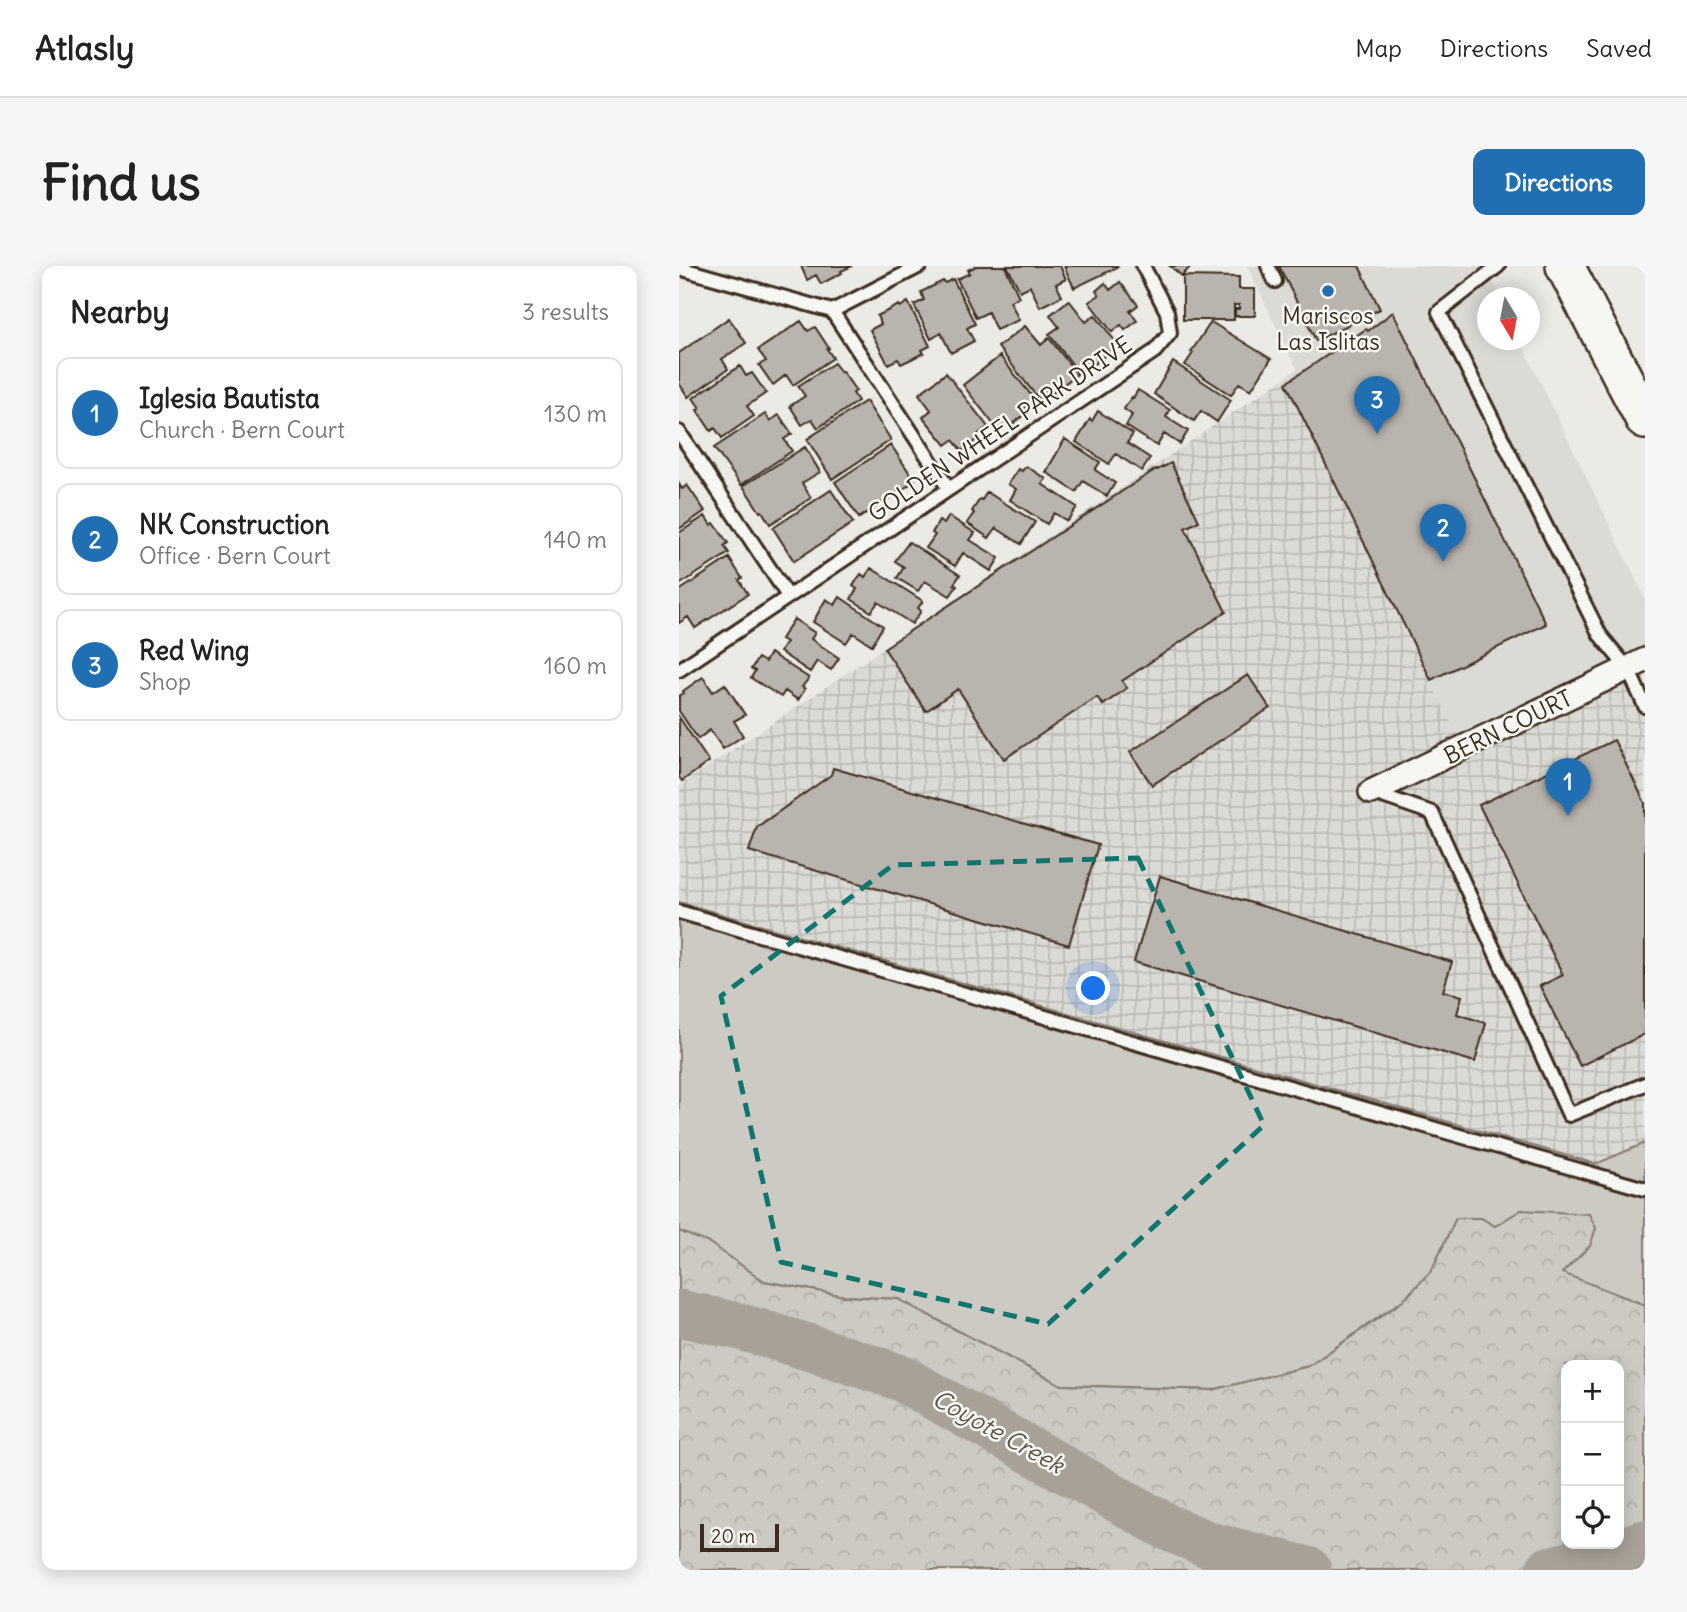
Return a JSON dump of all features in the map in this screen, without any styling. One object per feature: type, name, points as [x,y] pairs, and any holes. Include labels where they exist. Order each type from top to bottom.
[{"type":"main road","points":[[1565,266],[1645,420]]},
{"type":"street","name":"BERN COURT","points":[[1371,792],[1636,665]]},
{"type":"lane","points":[[832,312],[920,266]]},
{"type":"lane","name":"GOLDEN WHEEL PARK DRIVE","points":[[679,670],[1155,351],[1170,333],[1167,312],[1143,266]]},
{"type":"lane","points":[[1268,266],[1275,281]]},
{"type":"lane","points":[[1498,266],[1439,312],[1600,635],[1636,665],[1645,706]]},
{"type":"lane","points":[[679,268],[832,312],[949,489]]},
{"type":"lane","points":[[679,432],[788,596]]},
{"type":"lane","points":[[1371,792],[1432,813],[1569,1115],[1645,1084]]},
{"type":"lane","points":[[679,912],[1645,1189]]},
{"type":"highlighted area","points":[[1138,858],[1264,1125],[1048,1324],[781,1262],[721,996],[893,865]]},
{"type":"shaded area","points":[[1247,266],[1485,266],[1495,287],[1477,287],[1477,350],[1525,350],[1645,598],[1645,653],[1460,742],[1283,379],[1297,369]]},
{"type":"shaded area","points":[[1283,379],[1460,741],[1645,653],[1645,1143],[1596,1164],[679,902],[679,786]]},
{"type":"green space","points":[[679,902],[1596,1164],[1645,1143],[1645,1305],[1561,1273],[1522,1210],[1495,1227],[1481,1218],[1456,1218],[1432,1270],[1403,1300],[1309,1366],[1212,1390],[1061,1385],[898,1299],[844,1296],[763,1281],[711,1245],[679,1231]]},
{"type":"green space","points":[[1521,1210],[1589,1214],[1596,1228],[1590,1246],[1562,1273],[1645,1305],[1645,1570],[679,1568],[679,1231],[711,1244],[764,1281],[844,1296],[898,1299],[1061,1385],[1212,1390],[1309,1366],[1403,1301],[1432,1270],[1456,1218],[1481,1218],[1495,1226]]},
{"type":"building","points":[[801,266],[852,266],[821,284],[816,275],[807,280]]},
{"type":"building","points":[[976,266],[1005,266],[1019,297],[1010,301],[1019,320],[996,330],[988,312],[976,318],[957,279],[970,273],[968,270]]},
{"type":"building","points":[[1007,266],[1060,266],[1066,279],[1056,284],[1062,296],[1040,307],[1030,286],[1020,291]]},
{"type":"building","points":[[1064,266],[1117,266],[1118,267],[1074,288]]},
{"type":"building","points":[[1170,266],[1191,266],[1182,276]]},
{"type":"building","points":[[1279,266],[1359,266],[1380,309],[1316,341]]},
{"type":"building","points":[[1183,276],[1239,277],[1239,289],[1255,289],[1255,316],[1235,316],[1235,309],[1239,309],[1239,305],[1234,305],[1234,320],[1183,320]]},
{"type":"building","points":[[953,279],[975,324],[967,328],[974,341],[951,353],[941,333],[931,339],[914,305],[924,300],[921,292]]},
{"type":"building","points":[[1120,282],[1138,305],[1130,311],[1137,321],[1125,330],[1121,325],[1112,332],[1089,302],[1099,295],[1096,291],[1105,283],[1110,290]]},
{"type":"building","points":[[1069,300],[1086,322],[1095,315],[1118,345],[1079,373],[1049,334],[1059,327],[1050,315]]},
{"type":"building","points":[[908,302],[930,346],[922,350],[924,353],[901,364],[898,359],[888,364],[870,330],[881,324],[877,316]]},
{"type":"building","points":[[1393,312],[1546,624],[1431,680],[1286,383]]},
{"type":"building","points":[[729,318],[746,343],[722,359],[728,369],[688,397],[679,383],[679,353]]},
{"type":"building","points":[[801,321],[808,331],[815,327],[833,358],[793,385],[786,375],[773,385],[759,365],[766,361],[758,350]]},
{"type":"building","points":[[1211,322],[1271,359],[1251,390],[1239,383],[1231,395],[1185,365]]},
{"type":"building","points":[[1025,326],[1041,345],[1049,338],[1077,374],[1041,402],[998,347]]},
{"type":"building","points":[[1000,356],[1035,400],[1024,408],[1024,415],[1010,426],[1008,423],[998,430],[963,385]]},
{"type":"building","points":[[1173,362],[1231,400],[1217,422],[1201,411],[1194,421],[1154,394]]},
{"type":"building","points":[[834,363],[856,391],[853,393],[858,401],[818,428],[812,419],[802,425],[790,406],[805,396],[798,386]]},
{"type":"building","points":[[740,366],[746,376],[752,373],[766,393],[747,406],[754,416],[722,438],[715,428],[711,431],[697,410],[700,408],[693,398]]},
{"type":"building","points":[[946,373],[988,427],[962,451],[953,440],[946,445],[923,417],[931,410],[919,394]]},
{"type":"building","points":[[1138,390],[1170,410],[1166,417],[1188,431],[1180,444],[1164,434],[1157,446],[1126,426],[1132,415],[1124,409]]},
{"type":"building","points":[[866,401],[891,440],[832,479],[807,439]]},
{"type":"building","points":[[1098,411],[1133,434],[1127,443],[1150,458],[1142,471],[1116,454],[1109,464],[1076,442]]},
{"type":"building","points":[[765,414],[770,421],[779,415],[792,434],[784,439],[792,451],[741,485],[714,448]]},
{"type":"building","points":[[1065,439],[1100,462],[1095,470],[1115,483],[1107,496],[1083,481],[1076,492],[1046,472]]},
{"type":"building","points":[[891,445],[915,481],[859,518],[835,482]]},
{"type":"building","points":[[805,447],[820,472],[802,483],[811,498],[770,524],[743,486]]},
{"type":"building","points":[[1171,463],[1199,521],[1185,528],[1226,612],[1122,681],[1127,688],[1103,705],[1097,697],[1004,759],[958,689],[926,711],[884,648],[1156,469]]},
{"type":"building","points":[[1026,466],[1046,479],[1042,484],[1077,507],[1067,521],[1054,513],[1047,524],[1010,500],[1016,489],[1008,484],[1018,469],[1022,471]]},
{"type":"building","points":[[679,484],[682,489],[687,485],[705,511],[679,529]]},
{"type":"building","points":[[831,490],[853,523],[794,561],[773,528]]},
{"type":"building","points":[[987,492],[1035,522],[1021,544],[996,528],[989,538],[967,523],[974,513],[972,511]]},
{"type":"building","points":[[705,516],[711,525],[714,523],[728,543],[724,546],[729,553],[679,585],[679,533]]},
{"type":"building","points":[[949,516],[975,533],[970,540],[999,558],[991,571],[963,553],[955,566],[926,548],[935,535],[932,533],[939,521],[944,524]]},
{"type":"building","points":[[909,542],[960,575],[950,596],[925,581],[918,591],[897,578],[904,567],[895,561]]},
{"type":"building","points":[[729,558],[742,578],[739,580],[748,594],[695,628],[688,617],[679,623],[679,591]]},
{"type":"building","points":[[871,568],[923,601],[918,608],[921,611],[912,624],[878,602],[871,612],[851,599],[857,589],[853,586],[861,574],[865,577]]},
{"type":"building","points":[[840,597],[883,626],[872,645],[853,633],[846,643],[813,622],[826,599],[835,605]]},
{"type":"building","points":[[794,619],[815,633],[811,639],[839,658],[831,670],[817,661],[810,672],[780,652],[786,642],[781,639]]},
{"type":"building","points":[[770,653],[809,678],[802,687],[805,689],[798,700],[785,691],[781,697],[751,678],[755,671],[751,669],[758,658],[765,662]]},
{"type":"building","points":[[1248,675],[1270,708],[1152,785],[1130,752]]},
{"type":"building","points":[[703,677],[713,692],[725,684],[745,715],[734,721],[743,736],[723,749],[710,730],[698,739],[679,711],[679,696]]},
{"type":"building","points":[[679,717],[709,762],[682,781],[679,777]]},
{"type":"building","points":[[1614,740],[1645,803],[1645,1034],[1580,1066],[1540,986],[1563,975],[1479,805]]},
{"type":"building","points":[[833,768],[1098,845],[1069,945],[749,851],[757,827],[831,775]]},
{"type":"building","points":[[1160,876],[1452,962],[1443,991],[1462,996],[1457,1014],[1486,1023],[1475,1062],[1134,962]]},
{"type":"waterway","name":"Coyote Creek","points":[[679,1313],[741,1327],[901,1378],[1169,1528],[1210,1545],[1308,1570]]},
{"type":"waterway","name":"Coyote Creek","points":[[1549,1570],[1645,1543]]},
{"type":"place","name":"Mariscos Las Islitas","points":[[1328,291]]},
{"type":"place","name":"Red Wing","points":[[1377,434]]},
{"type":"place","name":"NK Construction","points":[[1443,562]]},
{"type":"place","name":"Iglesia Bautista","points":[[1568,816]]}]
